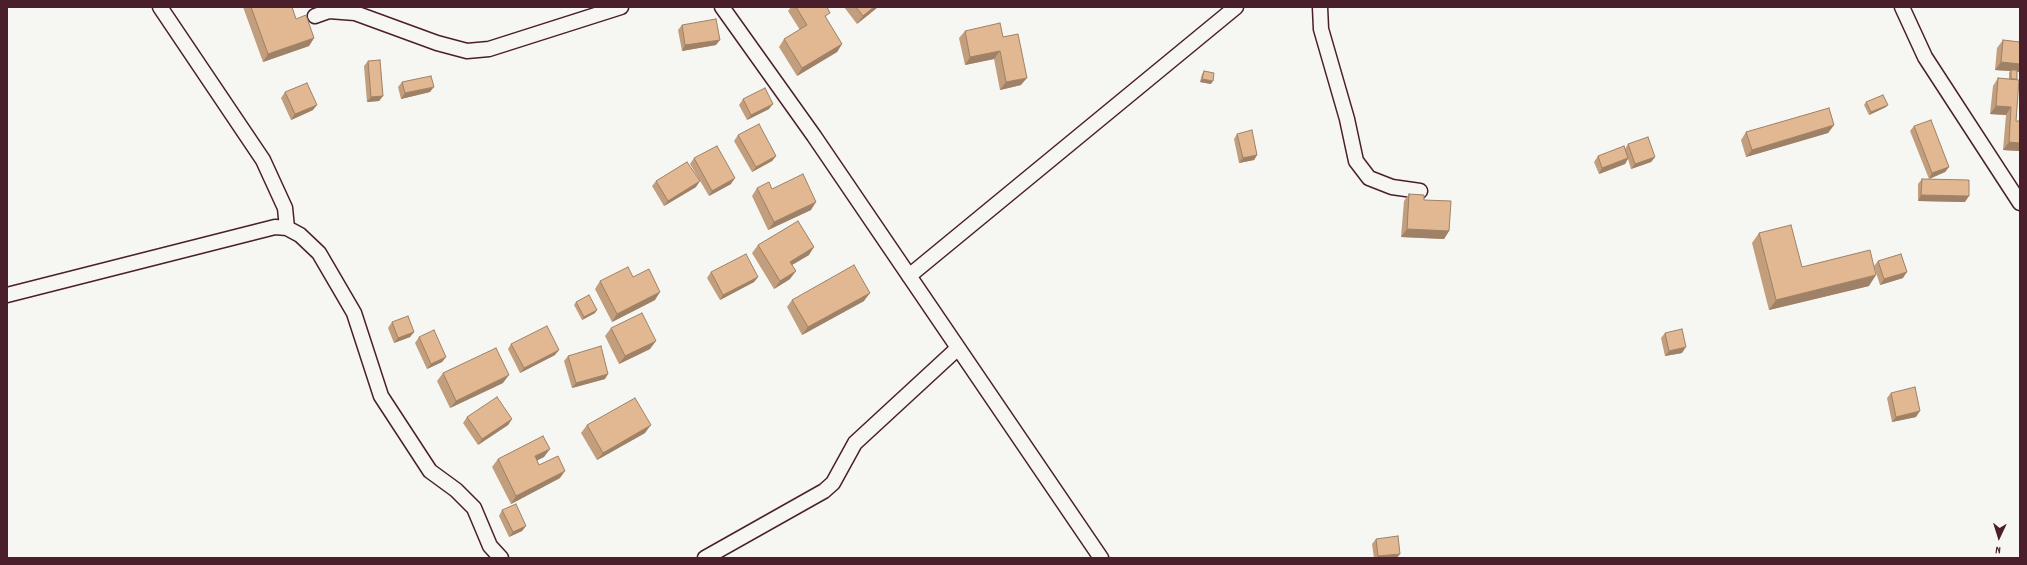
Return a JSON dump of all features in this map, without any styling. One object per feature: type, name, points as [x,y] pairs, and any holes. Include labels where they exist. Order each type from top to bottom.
[{"type":"street","points":[[160,7],[263,160],[285,208],[287,228]]},
{"type":"street","points":[[314,16],[329,11],[355,13],[437,43],[467,51],[489,49],[621,7]]},
{"type":"street","points":[[722,7],[814,136],[1101,558]]},
{"type":"street","points":[[909,276],[1236,7]]},
{"type":"street","points":[[1320,7],[1321,29],[1326,39],[1328,57],[1358,165],[1369,178],[1392,187],[1420,191]]},
{"type":"street","points":[[1902,7],[1925,57],[2020,202]]},
{"type":"street","points":[[7,295],[275,227],[287,228],[300,235],[319,253],[341,288],[354,313],[381,396],[416,452],[430,471],[456,490],[474,508],[490,546],[501,558]]},
{"type":"street","points":[[705,558],[834,483],[855,443],[958,348]]},
{"type":"building","points":[[251,7],[292,7],[296,19],[306,15],[314,38],[268,54]]},
{"type":"building","points":[[796,7],[827,7],[830,13],[825,16],[842,44],[802,68],[784,39],[807,25]]},
{"type":"building","points":[[856,7],[874,7],[863,16]]},
{"type":"building","points":[[716,19],[720,40],[685,45],[682,25]]},
{"type":"building","points":[[1000,23],[1003,37],[1018,34],[1027,78],[1006,82],[1000,51],[970,57],[965,31]]},
{"type":"building","points":[[2003,40],[2020,42],[2020,64],[2001,62]]},
{"type":"building","points":[[380,60],[383,96],[371,97],[368,61]]},
{"type":"building","points":[[2011,70],[2017,70],[2017,79],[2011,79]]},
{"type":"building","points":[[1204,71],[1214,73],[1213,81],[1202,79]]},
{"type":"building","points":[[431,76],[434,87],[405,93],[402,82]]},
{"type":"building","points":[[1998,78],[2019,80],[2016,121],[2020,121],[2020,143],[2009,142],[2011,107],[1996,106]]},
{"type":"building","points":[[307,83],[317,105],[295,114],[285,92]]},
{"type":"building","points":[[765,88],[773,104],[751,115],[743,99]]},
{"type":"building","points":[[1883,95],[1888,105],[1871,112],[1866,102]]},
{"type":"building","points":[[1829,108],[1834,125],[1752,150],[1746,132]]},
{"type":"building","points":[[1931,120],[1949,167],[1932,173],[1914,126]]},
{"type":"building","points":[[759,124],[776,156],[756,167],[738,135]]},
{"type":"building","points":[[1252,130],[1257,155],[1243,158],[1237,134]]},
{"type":"building","points":[[1648,137],[1655,157],[1635,164],[1628,144]]},
{"type":"building","points":[[717,146],[735,178],[712,191],[694,158]]},
{"type":"building","points":[[1624,146],[1628,158],[1602,168],[1598,156]]},
{"type":"building","points":[[687,162],[700,181],[668,201],[656,181]]},
{"type":"building","points":[[803,174],[816,202],[774,222],[757,188],[769,182],[772,189]]},
{"type":"building","points":[[1922,179],[1969,180],[1969,196],[1921,195]]},
{"type":"building","points":[[1409,194],[1424,195],[1424,200],[1451,201],[1449,231],[1407,229]]},
{"type":"building","points":[[798,221],[814,247],[790,262],[796,271],[780,281],[758,245]]},
{"type":"building","points":[[1791,225],[1802,267],[1870,250],[1876,275],[1776,300],[1759,233]]},
{"type":"building","points":[[746,254],[758,277],[723,295],[711,272]]},
{"type":"building","points":[[1901,254],[1907,272],[1884,279],[1878,261]]},
{"type":"building","points":[[854,265],[870,293],[808,327],[792,300]]},
{"type":"building","points":[[628,267],[633,277],[649,269],[660,292],[617,314],[600,281]]},
{"type":"building","points":[[589,295],[597,310],[584,317],[576,302]]},
{"type":"building","points":[[642,313],[656,341],[625,356],[611,328]]},
{"type":"building","points":[[408,316],[414,332],[398,338],[392,322]]},
{"type":"building","points":[[547,326],[559,350],[524,368],[511,344]]},
{"type":"building","points":[[1682,329],[1686,347],[1669,351],[1665,333]]},
{"type":"building","points":[[434,330],[446,357],[431,364],[419,337]]},
{"type":"building","points":[[601,346],[608,374],[576,383],[568,356]]},
{"type":"building","points":[[496,348],[509,375],[456,401],[443,373]]},
{"type":"building","points":[[1915,387],[1920,411],[1896,417],[1891,393]]},
{"type":"building","points":[[497,397],[512,419],[482,439],[467,417]]},
{"type":"building","points":[[635,398],[651,425],[603,453],[587,425]]},
{"type":"building","points":[[543,436],[550,449],[535,456],[539,465],[558,456],[565,471],[516,496],[498,459]]},
{"type":"building","points":[[516,504],[526,526],[513,532],[502,510]]},
{"type":"building","points":[[1398,536],[1400,554],[1378,556],[1376,539]]}]
